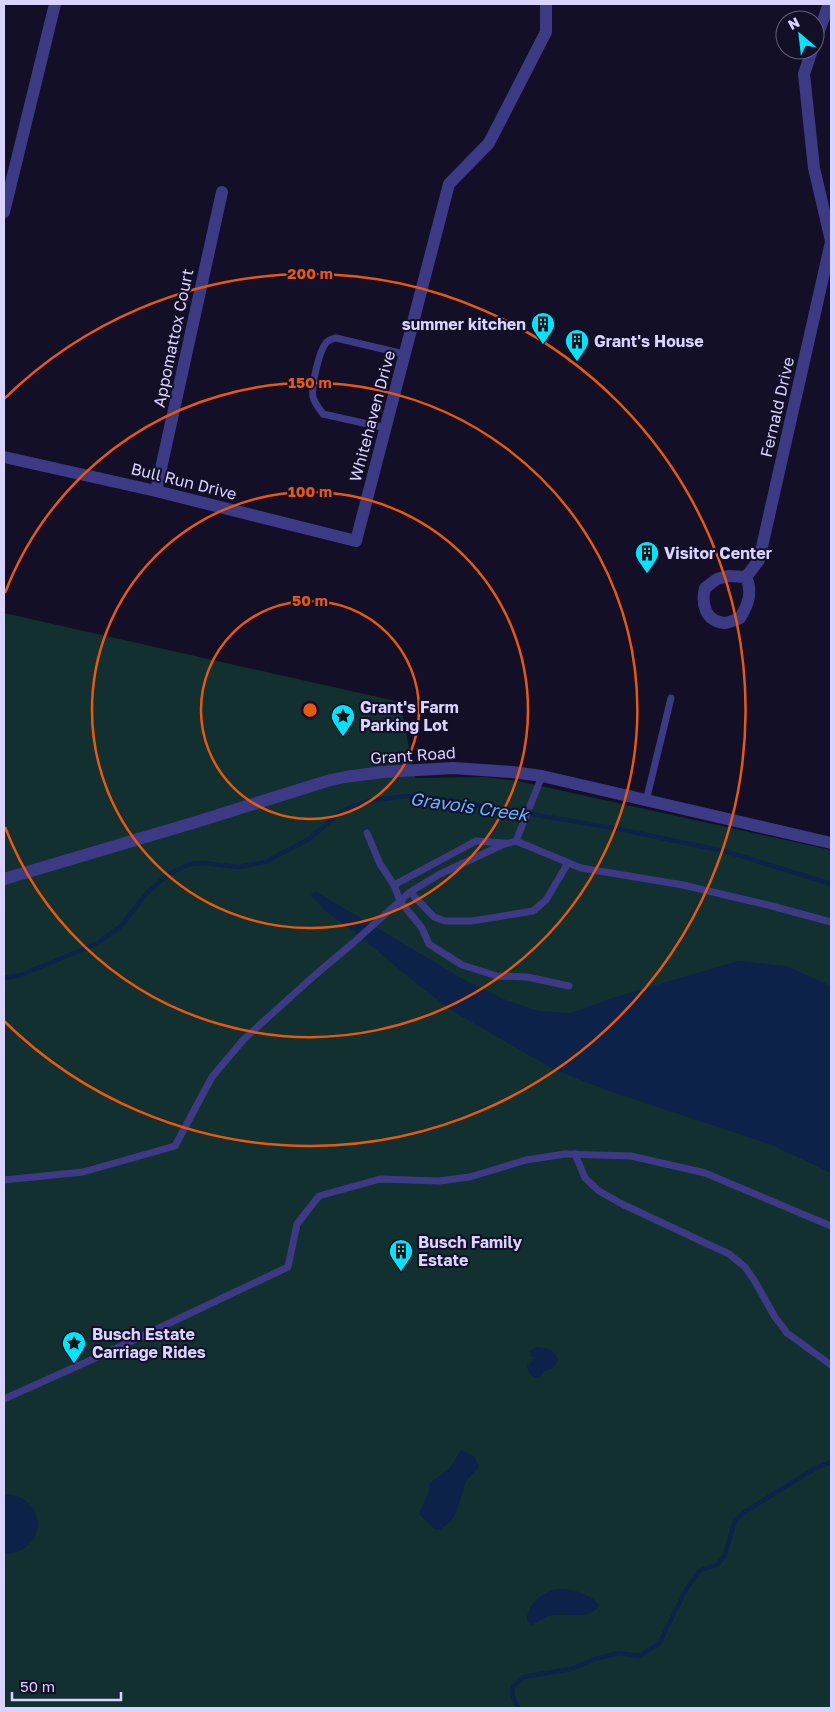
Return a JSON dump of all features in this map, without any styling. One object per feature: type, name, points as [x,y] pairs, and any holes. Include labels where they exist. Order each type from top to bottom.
[{"type":"street","points":[[4,212],[55,4]]},
{"type":"street","name":"Whitehaven Drive","points":[[356,541],[449,184],[489,143],[546,32],[546,4]]},
{"type":"street","name":"Fernald Drive","points":[[746,577],[759,560],[831,241],[814,168],[804,74],[809,60]]},
{"type":"street","name":"Appomattox Court","points":[[156,491],[222,192]]},
{"type":"street","name":"Bull Run Drive","points":[[4,457],[156,491],[356,541]]},
{"type":"street","name":"Grant Road","points":[[4,879],[336,779],[383,772],[453,768],[542,776],[831,843]]},
{"type":"lane","points":[[386,428],[323,414],[317,406],[313,395],[316,370],[323,346],[327,341],[336,338],[404,354]]},
{"type":"lane","points":[[646,801],[671,698]]},
{"type":"lane","points":[[516,841],[542,776]]},
{"type":"lane","points":[[367,833],[380,864],[394,885],[400,901],[422,928],[429,944],[462,965],[497,976],[527,977],[569,986]]},
{"type":"lane","points":[[394,885],[476,841],[508,844]]},
{"type":"lane","points":[[4,1180],[83,1172],[174,1146],[212,1077],[244,1039],[314,975],[410,892],[467,861],[516,841],[581,868],[683,885],[831,922]]},
{"type":"lane","points":[[410,892],[434,917],[445,921],[472,921],[533,911],[546,900],[568,863]]},
{"type":"lane","points":[[4,1399],[111,1351],[288,1267],[297,1224],[319,1196],[380,1179],[439,1181],[462,1178],[526,1160],[565,1154],[631,1156],[705,1173],[831,1226]]},
{"type":"lane","points":[[576,1154],[585,1178],[599,1191],[622,1204],[728,1254],[745,1267],[774,1317],[788,1333],[831,1365]]},
{"type":"green space","points":[[4,613],[400,702],[415,778],[484,777],[518,781],[831,850],[831,1708],[4,1708]]},
{"type":"water","points":[[315,891],[461,978],[506,1000],[539,1011],[571,1013],[616,997],[738,961],[786,966],[831,986],[831,1173],[772,1145],[601,1088],[553,1069],[454,1012],[423,989],[351,929],[325,911],[311,895]]},
{"type":"water","points":[[535,1347],[549,1349],[558,1359],[555,1366],[544,1371],[538,1378],[530,1374],[527,1366],[535,1358],[531,1356],[530,1352]]},
{"type":"water","points":[[461,1450],[474,1456],[479,1467],[466,1482],[455,1515],[439,1530],[434,1529],[419,1514],[428,1494],[430,1483],[450,1468]]},
{"type":"water","points":[[4,1494],[19,1497],[29,1504],[36,1513],[38,1524],[36,1535],[29,1544],[19,1551],[4,1554]]},
{"type":"water","points":[[556,1589],[568,1589],[586,1594],[599,1605],[584,1615],[553,1615],[531,1625],[527,1620],[532,1604],[541,1596]]},
{"type":"waterway","name":"Gravois Creek","points":[[4,978],[21,975],[96,944],[121,926],[147,893],[168,874],[190,864],[203,863],[238,867],[265,862],[309,839],[337,815],[349,808],[369,801],[405,796],[441,799],[619,829],[728,852],[831,884]]},
{"type":"waterway","points":[[518,1708],[512,1694],[513,1687],[523,1677],[571,1669],[595,1659],[619,1653],[638,1656],[659,1644],[687,1588],[699,1571],[718,1564],[725,1555],[735,1520],[746,1511],[816,1468],[831,1462]]},
{"type":"place","name":"summer kitchen","points":[[543,345]]},
{"type":"place","name":"Grant's House","points":[[577,362]]},
{"type":"place","name":"Visitor Center","points":[[647,574]]},
{"type":"place","name":"Grant's Farm Parking Lot","points":[[343,737]]},
{"type":"place","name":"Busch Family Estate","points":[[401,1272]]},
{"type":"place","name":"Busch Estate Carriage Rides","points":[[74,1364]]}]
